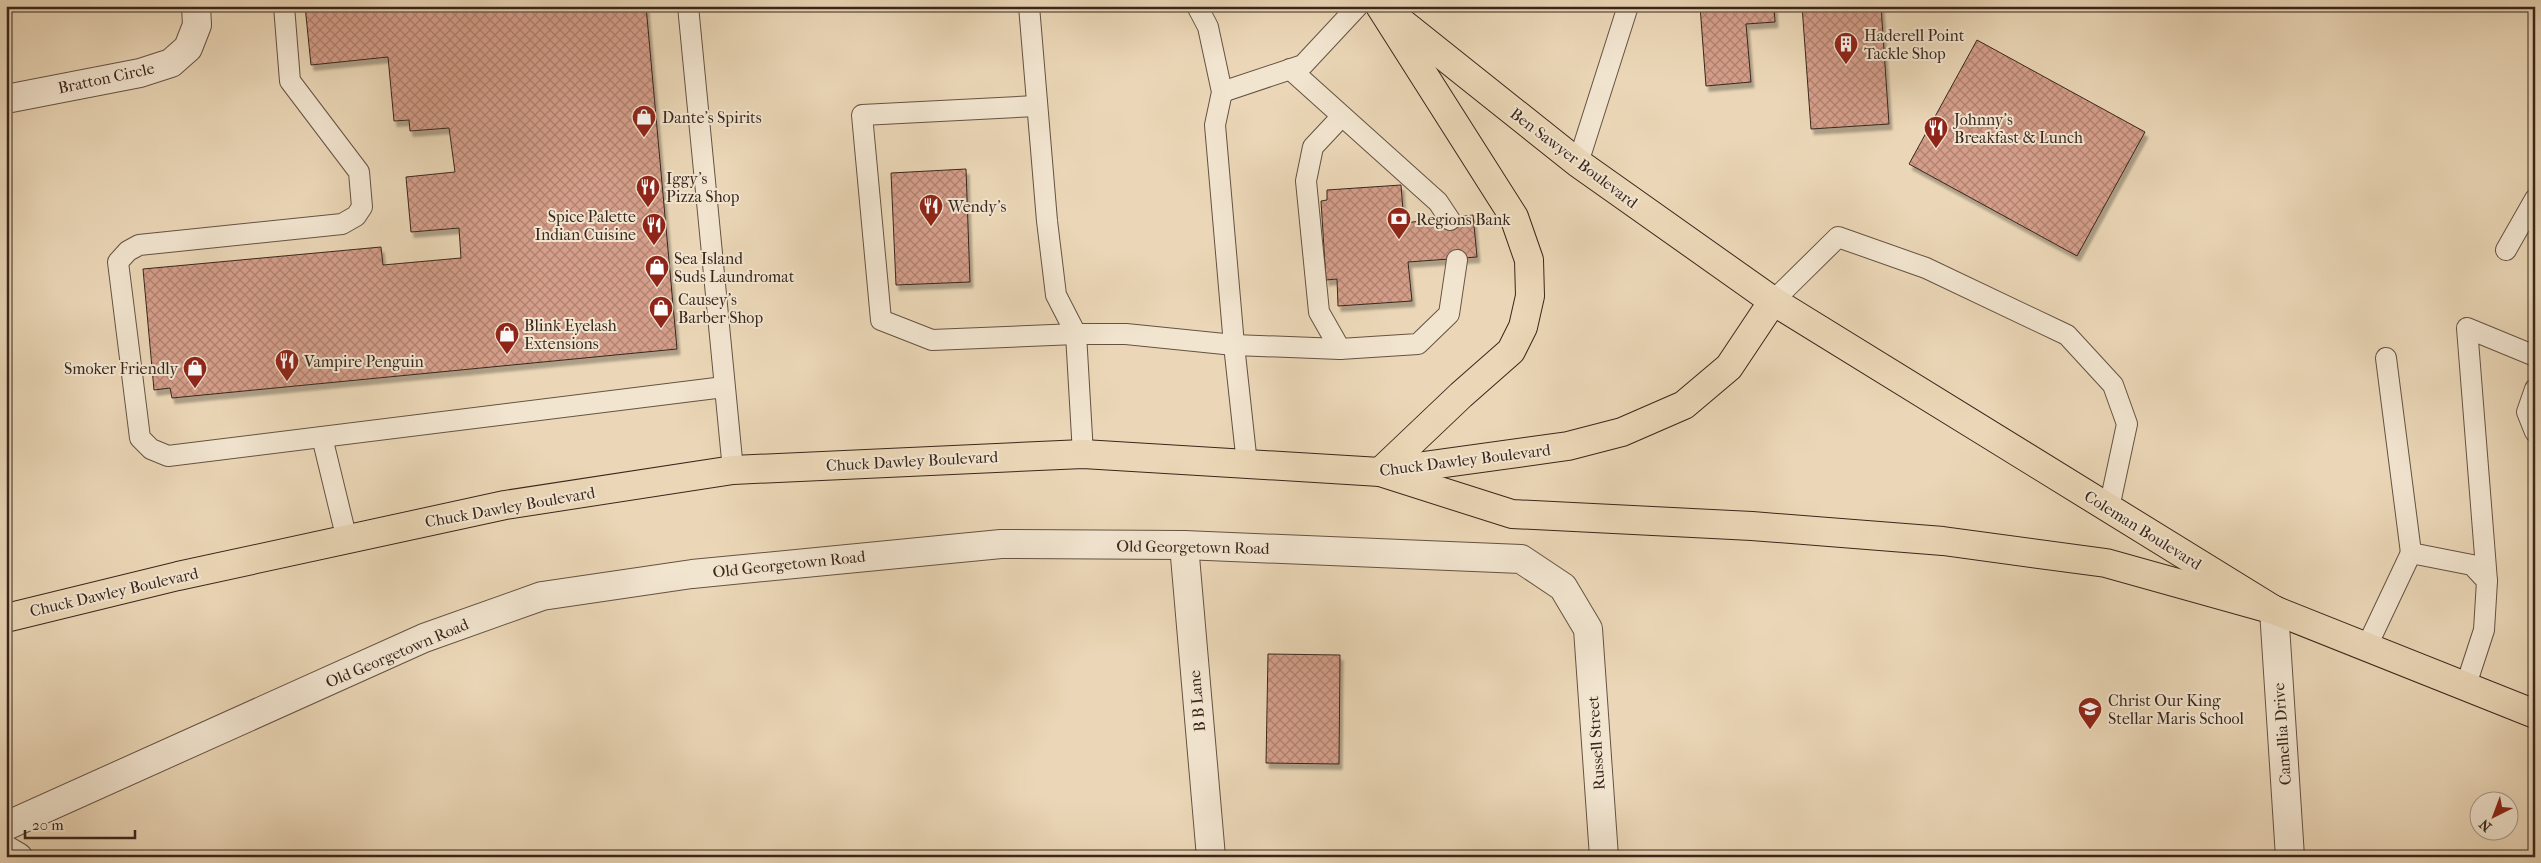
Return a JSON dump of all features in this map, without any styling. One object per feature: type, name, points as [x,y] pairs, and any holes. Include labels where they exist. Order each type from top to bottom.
[{"type":"main road","name":"Ben Sawyer Boulevard","points":[[1381,6],[1578,163],[1773,301]]},
{"type":"main road","points":[[1381,6],[1514,216],[1529,260],[1530,296],[1523,327],[1511,351],[1461,395],[1380,472],[1512,514],[1752,526],[1943,541],[2106,563],[2274,610]]},
{"type":"main road","name":"Chuck Dawley Boulevard","points":[[6,618],[178,576],[505,505],[733,470],[1083,454],[1380,472],[1568,446],[1622,432],[1684,405],[1729,368],[1773,301]]},
{"type":"main road","name":"Coleman Boulevard","points":[[1773,301],[2274,610],[2535,714]]},
{"type":"street","name":"Bratton Circle","points":[[6,99],[140,73],[171,63],[188,48],[197,25],[196,6]]},
{"type":"street","name":"Old Georgetown Road","points":[[6,826],[424,638],[542,596],[692,574],[1000,544],[1184,545],[1521,559],[1563,587],[1588,629]]},
{"type":"street","name":"B B Lane","points":[[1184,545],[1211,857]]},
{"type":"street","name":"Camellia Drive","points":[[2274,610],[2290,857]]},
{"type":"street","name":"Russell Street","points":[[1588,629],[1604,857]]},
{"type":"street","points":[[6,850],[18,857]]},
{"type":"lane","points":[[284,6],[290,81],[359,172],[362,207],[356,216],[342,224],[139,245],[128,250],[118,262],[140,438],[151,449],[168,456],[724,387]]},
{"type":"lane","points":[[688,6],[733,470]]},
{"type":"lane","points":[[1029,6],[1036,106],[1056,295],[1076,334],[1083,454]]},
{"type":"lane","points":[[1197,6],[1208,27],[1222,92],[1215,126],[1234,345],[1247,464]]},
{"type":"lane","points":[[1222,92],[1304,65],[1358,6]]},
{"type":"lane","points":[[1578,163],[1628,6]]},
{"type":"lane","points":[[1290,69],[1438,202],[1450,220]]},
{"type":"lane","points":[[1036,106],[862,115],[881,320],[932,340],[1076,334],[1126,334],[1234,345],[1340,349],[1418,344],[1448,314],[1457,260]]},
{"type":"lane","points":[[1340,349],[1319,312],[1306,181],[1313,147],[1342,116]]},
{"type":"lane","points":[[2506,250],[2535,199]]},
{"type":"lane","points":[[1773,301],[1838,237],[1926,268],[2067,335],[2113,385],[2127,424],[2108,508]]},
{"type":"lane","points":[[2466,685],[2484,630],[2487,581],[2467,328],[2535,356]]},
{"type":"lane","points":[[2367,646],[2411,553],[2386,358]]},
{"type":"lane","points":[[2535,389],[2527,412],[2535,432]]},
{"type":"lane","points":[[322,437],[347,540]]},
{"type":"lane","points":[[2411,553],[2472,565],[2487,581]]},
{"type":"building","points":[[305,6],[646,6],[677,349],[172,398],[170,388],[154,390],[143,269],[381,247],[383,265],[461,258],[459,228],[411,232],[406,177],[455,172],[449,128],[410,131],[409,120],[394,121],[388,57],[311,65]]},
{"type":"building","points":[[1700,6],[1774,6],[1775,22],[1746,24],[1751,82],[1706,86]]},
{"type":"building","name":"Haderell Point Tackle Shop","points":[[1802,6],[1881,6],[1889,124],[1811,129]]},
{"type":"building","points":[[1977,40],[2145,132],[2077,256],[1909,164]]},
{"type":"building","name":"Wendy's","points":[[966,169],[970,282],[896,285],[891,173]]},
{"type":"building","name":"Regions Bank","points":[[1401,185],[1404,223],[1473,215],[1477,257],[1408,262],[1412,301],[1338,306],[1337,279],[1326,280],[1321,201],[1327,200],[1327,190]]},
{"type":"building","points":[[1268,654],[1340,655],[1339,764],[1266,763]]},
{"type":"place","name":"Haderell Point Tackle Shop","points":[[1846,65]]},
{"type":"place","name":"Dante's Spirits","points":[[644,138]]},
{"type":"place","name":"Johnny’s Breakfast & Lunch","points":[[1936,149]]},
{"type":"place","name":"Iggy’s Pizza Shop","points":[[648,208]]},
{"type":"place","name":"Wendy's","points":[[931,227]]},
{"type":"place","name":"Regions Bank","points":[[1399,240]]},
{"type":"place","name":"Spice Palette Indian Cuisine","points":[[654,246]]},
{"type":"place","name":"Sea Island Suds Laundromat","points":[[657,288]]},
{"type":"place","name":"Causey’s Barber Shop","points":[[661,329]]},
{"type":"place","name":"Blink Eyelash Extensions","points":[[507,355]]},
{"type":"place","name":"Vampire Penguin","points":[[287,382]]},
{"type":"place","name":"Smoker Friendly","points":[[195,389]]},
{"type":"place","name":"Christ Our King Stellar Maris School","points":[[2090,730]]}]
